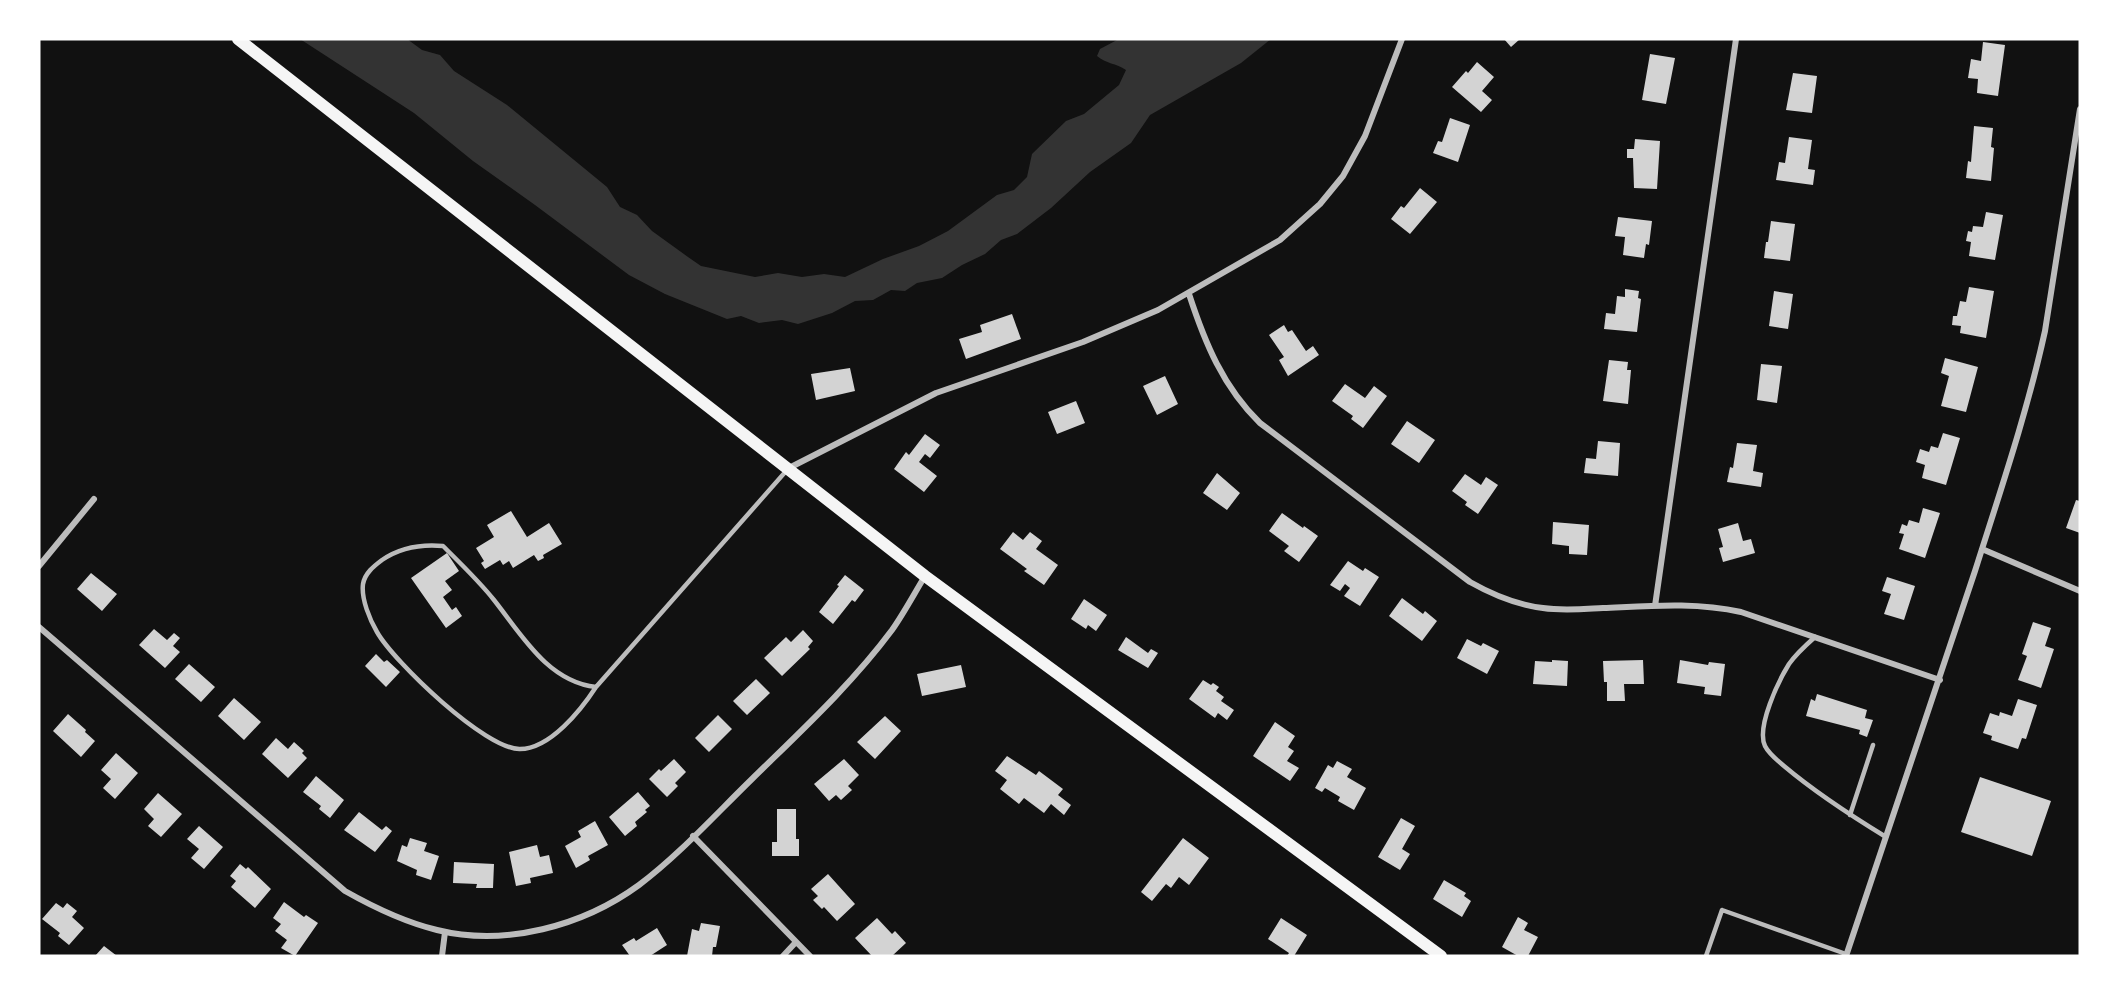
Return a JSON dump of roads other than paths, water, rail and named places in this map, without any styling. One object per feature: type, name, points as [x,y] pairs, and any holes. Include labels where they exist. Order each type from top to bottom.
[{"type":"main road","points":[[241,41],[925,576],[1440,956]]},
{"type":"street","points":[[789,468],[936,393],[1083,342],[1158,310],[1280,240],[1320,204],[1343,176],[1361,145],[1402,39]]},
{"type":"street","points":[[1655,606],[1736,39]]},
{"type":"street","points":[[1846,955],[1940,681],[2010,463],[2046,331],[2080,109]]},
{"type":"street","points":[[1189,294],[1210,352],[1233,393],[1260,423],[1470,582],[1491,594],[1544,608],[1690,604],[1715,606],[1741,612],[1940,681]]},
{"type":"street","points":[[39,566],[94,499]]},
{"type":"street","points":[[1982,549],[2080,591]]},
{"type":"street","points":[[39,627],[345,891],[374,908],[405,921],[446,932],[479,936],[557,926],[614,902],[639,885],[826,707],[861,669],[893,628],[925,576]]},
{"type":"street","points":[[693,836],[810,956]]},
{"type":"street","points":[[442,956],[446,932]]},
{"type":"street","points":[[783,956],[796,942]]},
{"type":"lane","points":[[596,687],[580,685],[558,674],[525,642],[492,598],[443,546],[422,544],[388,556],[371,568],[363,584],[364,599],[376,631],[394,655],[447,705],[496,741],[520,749],[543,742],[564,727],[596,687],[789,468]]},
{"type":"lane","points":[[1815,637],[1790,663],[1768,708],[1763,731],[1764,745],[1796,776],[1850,815],[1886,837]]},
{"type":"lane","points":[[1850,815],[1873,745]]},
{"type":"lane","points":[[1706,956],[1722,910],[1846,955]]}]
